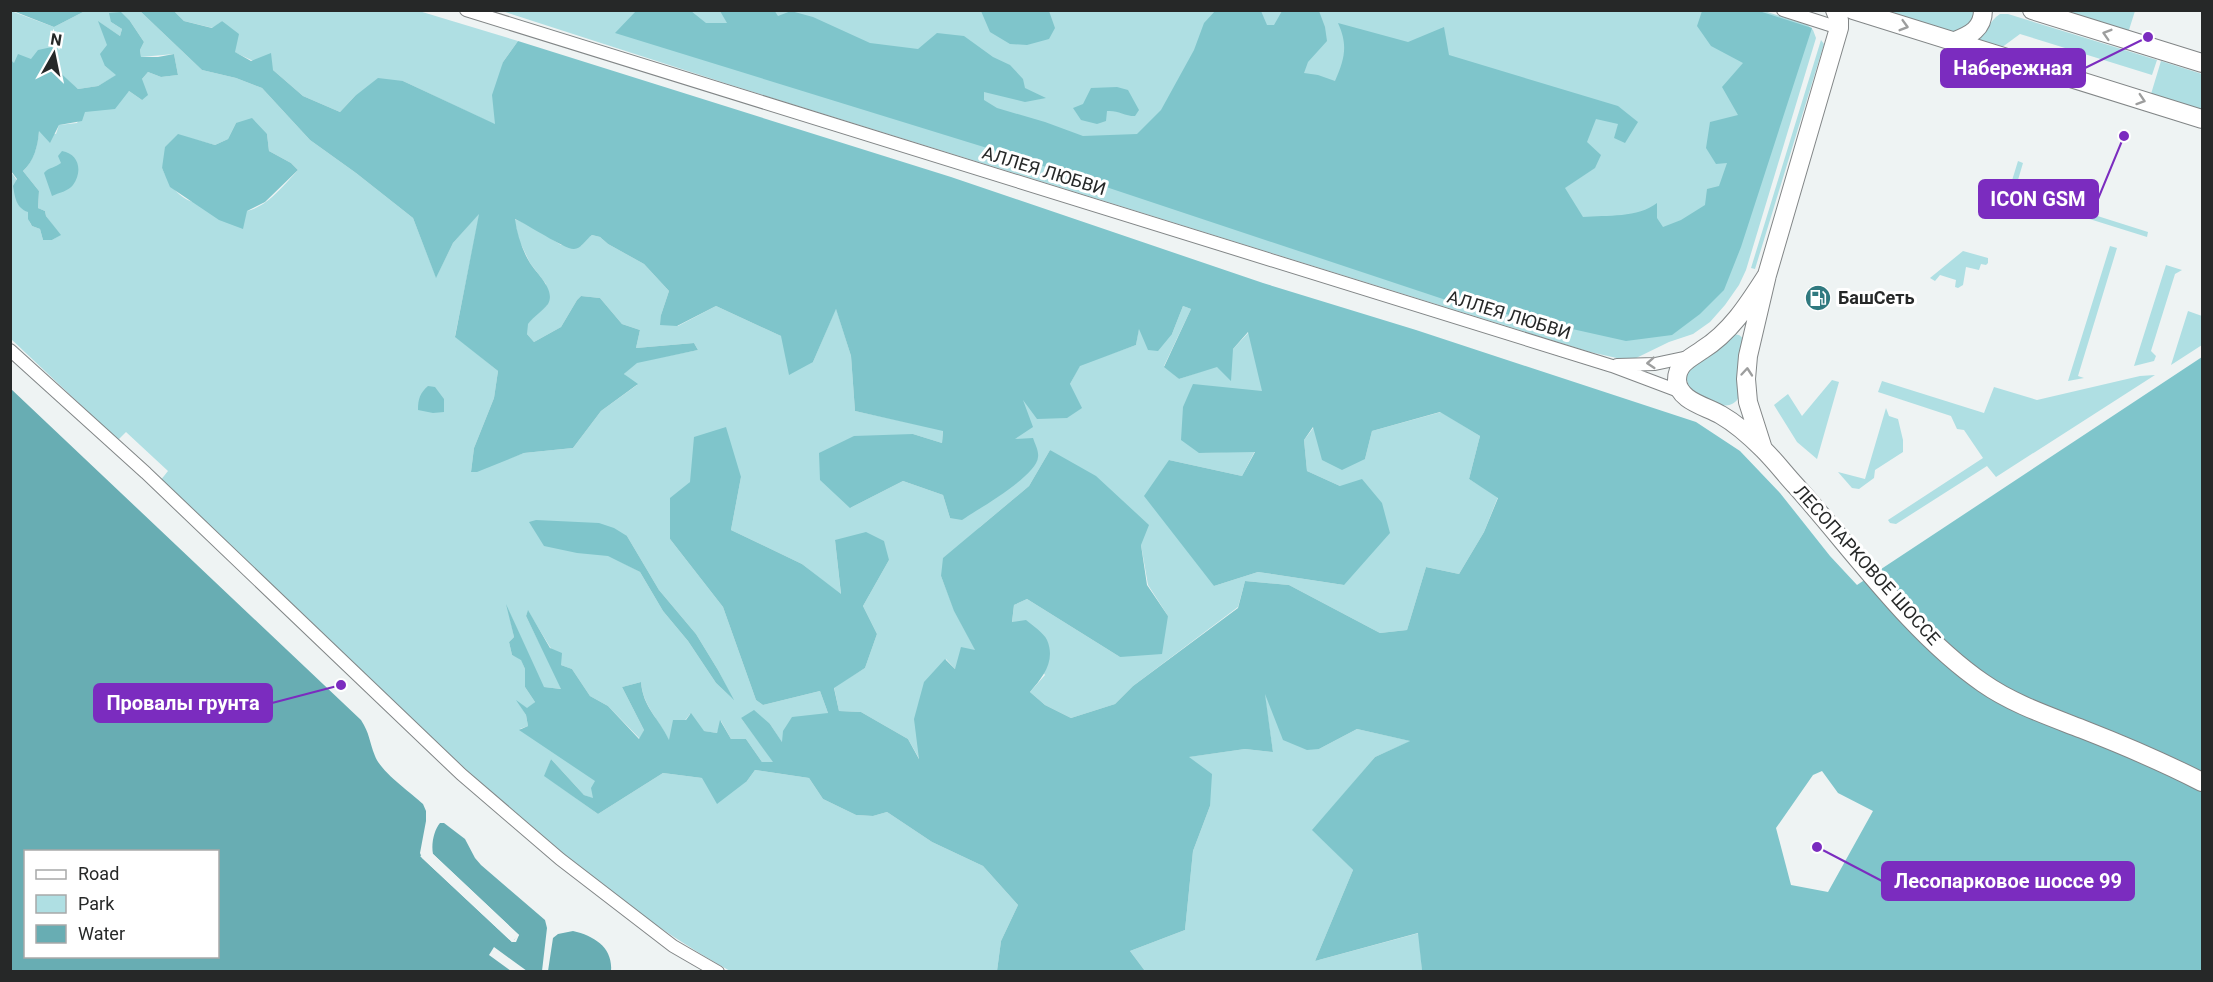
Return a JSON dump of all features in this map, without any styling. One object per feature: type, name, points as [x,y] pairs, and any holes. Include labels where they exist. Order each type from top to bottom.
[{"type":"main road","points":[[1954,41],[1965,37],[1980,26],[1983,10]]},
{"type":"main road","points":[[2032,10],[2202,63]]},
{"type":"main road","points":[[1681,392],[1677,380],[1681,367],[1690,357],[1729,328],[1767,275],[1837,19],[1860,13],[2202,119]]},
{"type":"main road","name":"ЛЕСОПАРКОВОЕ ШОССЕ","points":[[1763,448],[1748,402],[1746,379],[1767,275]]},
{"type":"main road","points":[[1729,328],[1735,326],[1748,330],[1752,341]]},
{"type":"main road","name":"ЛЕСОПАРКОВОЕ ШОССЕ","points":[[1681,392],[1721,415],[1763,448],[1904,612],[1939,646],[1984,684],[2028,708],[2152,757],[2202,782]]},
{"type":"main road","points":[[1721,415],[1737,415],[1742,412],[1748,402]]},
{"type":"street","name":"АЛЛЕЯ ЛЮБВИ","points":[[466,10],[1612,366],[1681,392]]},
{"type":"street","points":[[1783,10],[1837,19]]},
{"type":"street","points":[[10,350],[146,473],[461,774],[560,859],[673,946],[718,972]]},
{"type":"street","name":"АЛЛЕЯ ЛЮБВИ","points":[[1612,366],[1655,364],[1690,357]]},
{"type":"green space","points":[[1761,10],[1808,25],[1816,38],[1746,270],[1739,285],[1710,322],[1693,334],[1669,342],[1630,361],[1590,352],[731,85],[502,11]]},
{"type":"green space","points":[[11,11],[54,27],[85,11],[140,11],[202,70],[236,78],[262,88],[310,140],[413,218],[436,277],[453,243],[480,212],[455,336],[498,371],[494,398],[474,448],[471,472],[524,453],[573,448],[601,411],[637,385],[624,374],[637,362],[698,350],[694,343],[636,348],[640,330],[622,324],[600,298],[581,296],[561,327],[534,342],[527,334],[527,324],[547,305],[546,284],[530,263],[519,240],[514,219],[532,226],[561,245],[581,246],[592,235],[600,237],[644,264],[669,291],[661,315],[678,326],[716,306],[781,336],[813,362],[836,308],[851,356],[855,411],[943,430],[942,443],[913,434],[850,508],[903,481],[943,495],[950,518],[1013,439],[1022,397],[1070,384],[1080,365],[1136,345],[1139,327],[1172,334],[1183,306],[1191,309],[1164,366],[1179,379],[1217,366],[1249,332],[1263,392],[1199,453],[1255,451],[1242,476],[1169,460],[1214,586],[1258,572],[1344,585],[1340,486],[1307,471],[1304,440],[1314,427],[1365,459],[1372,431],[1441,412],[1480,436],[1469,479],[1498,497],[1484,532],[1459,574],[1426,567],[1407,630],[1380,633],[1289,585],[1245,581],[1238,607],[1133,686],[1115,704],[1071,718],[1045,705],[1030,692],[1045,675],[1012,623],[1014,605],[1027,599],[1120,657],[1168,616],[1148,585],[1141,545],[1050,450],[1029,486],[980,527],[941,576],[955,612],[976,651],[955,669],[946,659],[919,747],[920,760],[908,739],[861,712],[839,711],[834,687],[865,668],[877,634],[863,606],[889,560],[835,540],[841,595],[802,564],[731,530],[741,477],[690,482],[670,539],[723,607],[756,700],[763,705],[820,691],[828,713],[783,744],[770,724],[741,718],[774,762],[762,762],[746,739],[731,739],[721,721],[717,733],[703,731],[690,714],[669,741],[648,706],[641,682],[622,687],[644,730],[640,739],[608,706],[590,696],[572,669],[561,665],[528,611],[526,616],[562,689],[543,687],[508,609],[514,637],[509,642],[512,655],[521,659],[525,669],[525,687],[535,702],[527,709],[518,702],[526,715],[528,726],[520,729],[596,781],[594,799],[584,795],[551,759],[545,776],[598,814],[663,773],[747,781],[755,770],[809,778],[823,799],[856,815],[873,816],[887,812],[932,842],[983,866],[1018,905],[1001,941],[997,971],[730,971],[641,914],[517,816],[160,481],[168,471],[126,432],[118,440],[11,339],[10,171],[24,196],[32,226],[40,229],[43,240],[52,240],[60,235],[46,216],[45,211],[38,208],[39,191],[23,171],[35,152],[39,130],[56,134],[59,125],[77,123],[84,112],[129,91],[142,100],[142,79],[148,72],[161,77],[178,75],[174,54],[141,57],[140,50],[144,42],[130,21],[111,22],[122,29],[120,36],[99,22],[108,45],[105,66],[117,75],[98,86],[78,89],[49,66],[34,61],[14,64],[11,60]],"holes":[[[236,123],[267,134],[269,151],[291,163],[298,170],[262,205],[247,211],[193,202],[179,194],[162,168],[178,135],[215,145],[228,139]],[[627,536],[659,590],[696,634],[732,698],[716,683],[688,641],[663,611],[640,572],[608,555]]]},
{"type":"green space","points":[[174,11],[419,11],[518,41],[503,62],[496,125],[403,81],[355,96],[340,112],[303,96],[273,70],[234,52],[222,21],[213,28],[184,21]]},
{"type":"green space","points":[[1880,11],[1975,11],[1976,19],[1956,34]]},
{"type":"green space","points":[[2056,11],[2135,11],[2128,33]]},
{"type":"green space","points":[[2000,14],[2008,14],[2157,60],[2152,75],[2020,34],[2001,48],[1976,41]]},
{"type":"green space","points":[[1821,40],[1824,44],[1755,269],[1751,268]]},
{"type":"green space","points":[[2161,61],[2202,74],[2202,110],[2151,94]]},
{"type":"green space","points":[[2018,161],[2023,163],[2015,190],[2148,232],[2147,237],[2010,194]]},
{"type":"green space","points":[[2110,246],[2117,248],[2078,376],[2084,378],[2068,381]]},
{"type":"green space","points":[[1963,251],[1988,258],[1988,263],[1981,264],[1979,270],[1966,267],[1963,285],[1958,288],[1955,287],[1956,280],[1940,275],[1935,281],[1930,278]]},
{"type":"green space","points":[[2166,265],[2182,270],[2175,274],[2151,351],[2156,356],[2154,361],[2134,366]]},
{"type":"green space","points":[[2188,311],[2202,316],[2202,345],[2171,365]]},
{"type":"green space","points":[[1732,334],[1744,339],[1739,397],[1734,403],[1722,405],[1708,400],[1689,388],[1686,376],[1690,369],[1712,354]]},
{"type":"green space","points":[[2155,375],[1996,477],[1987,466],[1896,524],[1888,520],[1983,458],[1964,430],[1957,429],[1951,416],[1878,392],[1882,381],[1984,413],[1994,387],[2037,400],[2140,376]]},
{"type":"green space","points":[[1832,380],[1839,382],[1817,459],[1797,442],[1774,405],[1788,394],[1802,416]]},
{"type":"green space","points":[[1886,408],[1889,416],[1898,419],[1903,452],[1875,470],[1874,478],[1859,489],[1852,488],[1838,472],[1865,479]]},
{"type":"green space","points":[[1264,691],[1319,749],[1357,729],[1411,741],[1375,757],[1313,830],[1353,870],[1315,961],[1419,933],[1422,971],[1145,971],[1130,951],[1185,930],[1193,851],[1210,806],[1188,757],[1245,749],[1273,752]]},
{"type":"shaded area","points":[[774,10],[778,16],[791,11],[813,17],[870,43],[918,49],[937,33],[964,36],[993,57],[1010,65],[1023,79],[1025,88],[1046,98],[1025,102],[984,92],[984,100],[997,108],[1083,136],[1137,134],[1161,110],[1194,50],[1204,23],[1215,11],[1261,11],[1267,25],[1274,25],[1282,11],[1319,11],[1327,41],[1308,62],[1304,73],[1335,81],[1344,52],[1343,38],[1338,23],[1408,42],[1444,27],[1449,55],[1618,106],[1638,122],[1625,143],[1614,138],[1618,124],[1596,119],[1587,142],[1601,155],[1595,168],[1565,188],[1583,217],[1632,213],[1657,203],[1657,218],[1663,227],[1681,220],[1705,205],[1707,189],[1719,186],[1727,163],[1716,164],[1706,148],[1710,122],[1738,115],[1722,87],[1743,63],[1711,46],[1697,26],[1702,11],[1759,11],[1812,28],[1741,247],[1724,290],[1700,314],[1672,335],[1626,341],[1452,302],[1013,156],[615,33],[636,11],[691,11],[706,23],[727,23],[720,11]]},
{"type":"shaded area","points":[[13,11],[85,11],[54,27]]},
{"type":"shaded area","points":[[140,11],[174,11],[184,21],[212,28],[222,21],[239,34],[235,52],[251,61],[271,53],[273,70],[303,96],[340,112],[355,96],[378,78],[403,81],[495,124],[492,95],[503,62],[518,41],[951,177],[1263,283],[1416,330],[1696,422],[1740,451],[1780,493],[1830,556],[1857,585],[2202,357],[2202,971],[1422,971],[1418,933],[1315,961],[1353,870],[1312,830],[1375,757],[1410,741],[1357,729],[1319,749],[1307,750],[1283,740],[1265,694],[1273,752],[1245,749],[1189,757],[1212,774],[1210,806],[1193,851],[1185,930],[1130,951],[1145,971],[997,971],[1001,941],[1018,905],[983,866],[932,842],[887,812],[873,816],[856,815],[823,799],[809,778],[755,770],[747,781],[717,804],[702,778],[663,773],[598,814],[544,776],[551,759],[584,795],[593,798],[591,788],[595,781],[519,730],[528,726],[526,715],[516,700],[527,708],[535,702],[525,687],[525,669],[521,660],[512,655],[509,642],[514,637],[506,604],[544,687],[561,689],[526,616],[528,610],[550,648],[562,653],[561,665],[572,669],[590,696],[608,706],[639,739],[644,730],[622,687],[641,682],[648,706],[669,740],[673,720],[686,720],[691,713],[704,731],[717,733],[720,720],[731,739],[746,739],[762,762],[773,762],[741,718],[754,710],[770,724],[782,742],[783,731],[792,717],[828,713],[820,691],[763,705],[756,700],[723,607],[670,539],[670,498],[690,482],[694,437],[726,427],[741,477],[731,530],[802,564],[841,594],[835,540],[866,532],[884,541],[889,560],[863,606],[877,634],[865,668],[834,688],[839,711],[861,712],[908,739],[919,759],[914,719],[924,682],[945,659],[955,669],[961,647],[975,650],[954,611],[941,576],[943,558],[1029,486],[1050,450],[1096,476],[1149,525],[1141,545],[1147,585],[1168,616],[1162,654],[1120,657],[1027,599],[1014,605],[1012,622],[1026,620],[1043,635],[1049,648],[1047,668],[1030,692],[1045,705],[1071,718],[1115,704],[1133,686],[1238,608],[1245,581],[1289,585],[1380,633],[1407,630],[1426,567],[1459,574],[1484,532],[1498,498],[1469,479],[1480,436],[1440,412],[1372,431],[1365,459],[1342,470],[1322,460],[1313,427],[1304,440],[1307,471],[1340,486],[1362,479],[1382,503],[1390,533],[1344,585],[1258,572],[1214,586],[1144,496],[1169,460],[1242,476],[1255,452],[1199,453],[1181,440],[1183,407],[1193,384],[1262,391],[1248,332],[1233,349],[1231,381],[1217,367],[1179,379],[1164,367],[1191,309],[1183,306],[1172,334],[1158,351],[1148,350],[1139,329],[1136,345],[1080,366],[1070,384],[1082,408],[1067,418],[1037,419],[1023,400],[1033,427],[1015,439],[1033,438],[1038,455],[1035,465],[1018,482],[962,520],[950,518],[943,495],[903,481],[850,508],[820,480],[819,453],[854,436],[913,434],[942,443],[943,431],[855,411],[851,356],[836,309],[813,362],[789,375],[781,336],[716,306],[677,326],[660,325],[669,291],[644,264],[600,237],[592,235],[574,249],[515,219],[525,253],[550,293],[548,304],[528,324],[527,334],[534,342],[561,327],[581,296],[600,298],[622,324],[640,330],[636,348],[694,343],[698,350],[637,363],[624,374],[638,384],[601,411],[573,448],[524,453],[477,472],[471,472],[474,448],[494,398],[498,371],[455,337],[479,214],[453,243],[436,278],[413,218],[310,140],[262,88],[236,78],[202,70]],"holes":[[[1822,771],[1838,793],[1873,811],[1828,892],[1791,885],[1776,828],[1813,775]]]},
{"type":"shaded area","points":[[981,11],[1049,11],[1055,28],[1049,39],[1027,45],[1010,44],[990,32]]},
{"type":"shaded area","points":[[121,12],[144,42],[140,50],[141,57],[174,54],[178,75],[161,77],[148,72],[142,79],[148,95],[142,100],[129,91],[115,109],[85,112],[82,121],[59,125],[50,143],[39,131],[35,153],[23,171],[39,191],[38,208],[45,211],[46,216],[61,235],[52,240],[43,240],[40,229],[32,226],[28,219],[28,212],[19,205],[15,198],[13,186],[17,179],[11,171],[11,60],[14,63],[18,54],[31,59],[38,50],[52,47],[59,59],[55,68],[78,89],[98,86],[116,75],[105,66],[100,54],[107,45],[98,21],[120,36],[122,29],[111,22],[109,13]]},
{"type":"shaded area","points":[[1117,87],[1128,90],[1139,110],[1135,116],[1107,111],[1106,121],[1097,124],[1081,120],[1073,108],[1083,104],[1091,88]]},
{"type":"shaded area","points":[[252,118],[267,134],[269,151],[291,163],[298,170],[265,202],[247,211],[243,229],[219,220],[170,187],[162,168],[165,147],[178,134],[215,145],[228,139],[236,123]]},
{"type":"shaded area","points":[[62,151],[76,159],[78,174],[71,187],[52,196],[44,173],[61,163],[58,156]]},
{"type":"shaded area","points":[[428,386],[435,387],[444,399],[444,412],[433,413],[418,410],[420,396]]},
{"type":"shaded area","points":[[536,520],[599,523],[627,536],[659,590],[696,634],[734,700],[716,683],[688,641],[663,611],[640,572],[608,556],[577,553],[544,546],[529,522]]},
{"type":"water","points":[[10,388],[361,720],[378,762],[389,775],[423,804],[426,821],[420,853],[422,858],[512,942],[519,935],[433,854],[435,833],[440,823],[444,823],[465,839],[481,865],[545,920],[547,928],[542,971],[527,971],[494,947],[489,955],[511,971],[11,971]]},
{"type":"water","points":[[573,931],[601,944],[609,956],[611,971],[548,971],[553,938],[558,934]]},
{"type":"pier","points":[[430,854],[433,854],[519,935],[516,942],[512,942],[420,856],[423,855],[514,940],[517,936]]},
{"type":"place","name":"Набережная","points":[[2148,37]]},
{"type":"place","name":"ICON GSM","points":[[2124,136]]},
{"type":"place","name":"БашСеть","points":[[1818,298]]},
{"type":"place","name":"Провалы грунта","points":[[341,685]]},
{"type":"place","name":"Лесопарковое шоссе 99","points":[[1817,847]]}]
